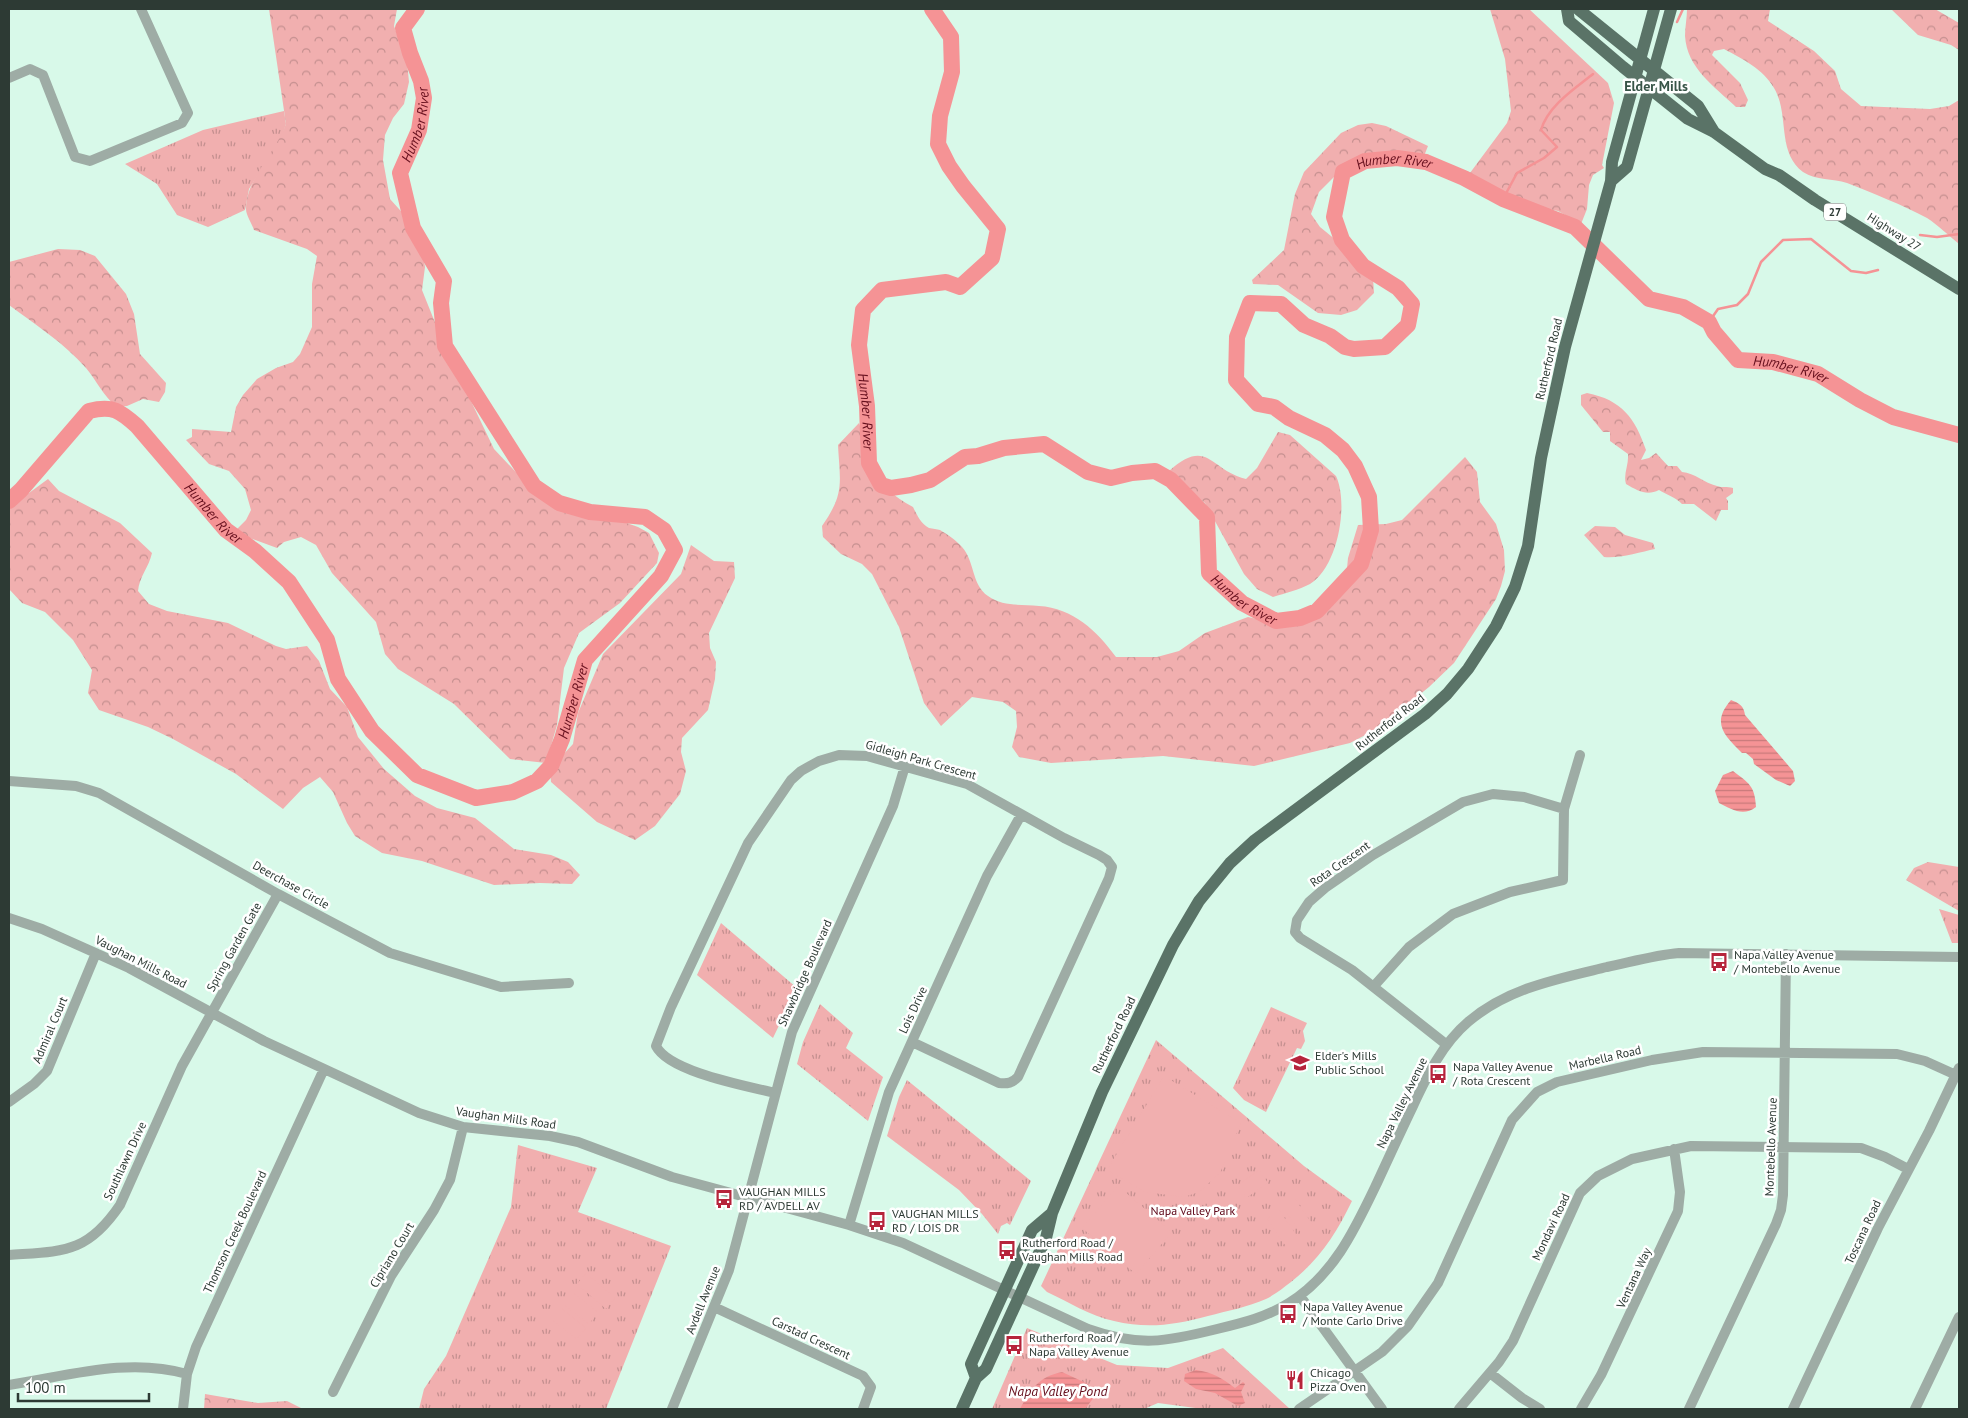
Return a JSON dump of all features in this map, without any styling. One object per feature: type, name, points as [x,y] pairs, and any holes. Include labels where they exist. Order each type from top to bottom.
[{"type":"main road","name":"Highway 27","points":[[1567,9],[1569,21],[1636,78],[1688,118],[1714,132],[1765,169],[1779,175],[1815,200],[1959,289]]},
{"type":"main road","name":"Highway 27","points":[[1578,9],[1698,106],[1714,132]]},
{"type":"main road","name":"Rutherford Road","points":[[962,1409],[976,1378],[986,1369],[1046,1238],[1052,1213],[1102,1092],[1173,944],[1199,901],[1230,863],[1255,840],[1425,714],[1447,694],[1468,669],[1496,626],[1515,586],[1528,546],[1541,458],[1565,347],[1611,181],[1612,162],[1654,9]]},
{"type":"main road","name":"Rutherford Road","points":[[1611,181],[1627,167],[1650,89],[1670,9]]},
{"type":"main road","name":"Rutherford Road","points":[[976,1378],[971,1364],[1032,1230],[1052,1213]]},
{"type":"street","points":[[9,78],[30,69],[43,75],[75,157],[90,161],[182,123],[188,113],[141,9]]},
{"type":"street","name":"Gidleigh Park Crescent","points":[[775,1093],[716,1078],[688,1068],[663,1055],[656,1046],[741,856],[765,817],[791,780],[812,764],[839,755],[854,754],[874,757],[967,784],[1021,815],[1099,855],[1107,860],[1112,867],[1109,878],[1018,1077],[1008,1084],[1000,1082],[912,1042]]},
{"type":"street","points":[[1374,986],[1408,947],[1453,914],[1510,892],[1563,880],[1564,809],[1580,755]]},
{"type":"street","name":"Shawbridge Boulevard","points":[[748,1197],[792,1032],[893,806],[905,766]]},
{"type":"street","name":"Deerchase Circle","points":[[9,781],[76,786],[99,793],[278,894],[390,952],[501,987],[569,983]]},
{"type":"street","name":"Rota Crescent","points":[[1447,1045],[1374,986],[1300,938],[1295,932],[1296,920],[1309,902],[1325,888],[1373,855],[1463,802],[1493,794],[1524,797],[1564,809]]},
{"type":"street","name":"Lois Drive","points":[[848,1225],[887,1098],[991,868],[1021,815]]},
{"type":"street","name":"Spring Garden Gate","points":[[212,1013],[278,894]]},
{"type":"street","name":"Vaughan Mills Road","points":[[9,918],[42,929],[144,975],[264,1041],[419,1113],[463,1127],[566,1139],[589,1145],[672,1177],[848,1225],[903,1244],[1019,1297]]},
{"type":"street","name":"Admiral Court","points":[[9,1102],[34,1084],[47,1071],[96,953]]},
{"type":"street","name":"Napa Valley Avenue","points":[[1019,1297],[1088,1329],[1111,1337],[1156,1342],[1172,1340],[1259,1318],[1278,1310],[1300,1296],[1326,1271],[1348,1243],[1427,1077],[1447,1045],[1468,1022],[1488,1007],[1505,997],[1531,986],[1670,954],[1959,957]]},
{"type":"street","name":"Montebello Avenue","points":[[1689,1409],[1781,1210],[1783,1195],[1786,1052],[1786,954]]},
{"type":"street","name":"Southlawn Drive","points":[[9,1254],[54,1252],[72,1248],[90,1237],[107,1223],[120,1205],[182,1066],[212,1013]]},
{"type":"street","name":"Marbella Road","points":[[1299,1409],[1382,1352],[1408,1326],[1438,1283],[1512,1120],[1537,1092],[1557,1082],[1652,1060],[1703,1052],[1897,1054],[1958,1071]]},
{"type":"street","name":"Thomson Creek Boulevard","points":[[184,1409],[187,1374],[206,1324],[324,1069]]},
{"type":"street","name":"Toscana Road","points":[[1793,1409],[1882,1220],[1958,1071]]},
{"type":"street","name":"Cipriano Court","points":[[333,1392],[391,1276],[434,1210],[450,1180],[463,1127]]},
{"type":"street","name":"Mondavi Road","points":[[1459,1409],[1490,1373],[1513,1341],[1580,1193],[1598,1176],[1632,1159],[1698,1145],[1861,1148],[1885,1157],[1908,1169]]},
{"type":"street","name":"Ventana Way","points":[[1581,1409],[1602,1375],[1678,1211],[1680,1192],[1674,1149]]},
{"type":"street","name":"Avdell Avenue","points":[[672,1409],[729,1270],[748,1197]]},
{"type":"street","points":[[1300,1296],[1382,1409]]},
{"type":"street","name":"Carstad Crescent","points":[[714,1307],[863,1376],[871,1387],[863,1409]]},
{"type":"street","points":[[1915,1409],[1959,1317]]},
{"type":"street","points":[[9,1385],[116,1367],[171,1369],[187,1374]]},
{"type":"street","points":[[1490,1373],[1522,1398],[1540,1409]]},
{"type":"green space","points":[[269,9],[397,9],[394,26],[407,62],[409,82],[404,104],[393,118],[385,135],[383,160],[390,199],[408,219],[420,239],[425,267],[422,290],[444,345],[494,449],[529,486],[556,508],[595,520],[621,521],[638,527],[649,533],[659,553],[657,563],[620,603],[579,633],[564,668],[557,725],[546,763],[510,759],[454,704],[398,669],[385,654],[376,622],[332,573],[316,545],[301,537],[284,542],[277,548],[247,537],[236,530],[246,520],[251,510],[245,489],[229,471],[209,464],[186,440],[192,437],[192,429],[231,432],[236,407],[243,395],[257,379],[276,368],[293,362],[300,354],[312,327],[312,284],[317,256],[307,249],[254,230],[246,211],[247,198],[256,176],[276,145],[286,124]]},
{"type":"green space","points":[[1490,9],[1529,9],[1608,83],[1614,103],[1602,165],[1604,168],[1593,175],[1589,185],[1587,209],[1581,224],[1558,211],[1502,195],[1467,177],[1507,123],[1511,111],[1505,59]]},
{"type":"green space","points":[[1687,9],[1770,9],[1768,21],[1814,51],[1835,71],[1841,89],[1861,106],[1930,109],[1949,106],[1959,100],[1959,244],[1927,218],[1908,208],[1842,181],[1813,177],[1803,172],[1789,154],[1779,98],[1764,75],[1752,65],[1724,49],[1714,51],[1712,55],[1740,83],[1748,100],[1745,107],[1736,107],[1696,67],[1687,47],[1685,36]]},
{"type":"green space","points":[[1891,9],[1935,9],[1959,23],[1959,50],[1951,45],[1918,35]]},
{"type":"green space","points":[[284,111],[286,124],[282,136],[249,189],[245,210],[208,227],[177,215],[157,184],[125,164],[203,130]]},
{"type":"green space","points":[[1372,123],[1386,126],[1428,146],[1422,161],[1395,153],[1364,153],[1335,176],[1319,192],[1311,214],[1320,227],[1364,263],[1373,278],[1374,293],[1357,310],[1341,315],[1318,313],[1278,285],[1253,284],[1252,280],[1284,250],[1295,194],[1304,172],[1341,133],[1358,125]]},
{"type":"green space","points":[[58,249],[80,250],[95,256],[126,294],[134,314],[140,354],[166,383],[165,392],[159,402],[143,399],[127,406],[117,407],[86,368],[68,350],[9,305],[9,262]]},
{"type":"green space","points":[[1587,393],[1609,400],[1632,420],[1646,450],[1641,460],[1649,458],[1656,453],[1668,466],[1677,466],[1682,472],[1691,474],[1712,485],[1733,488],[1733,493],[1726,498],[1728,510],[1721,510],[1716,521],[1694,504],[1682,504],[1659,490],[1650,493],[1642,492],[1626,484],[1628,454],[1610,441],[1610,432],[1603,432],[1581,405],[1581,395]]},
{"type":"green space","points":[[859,423],[872,462],[882,482],[890,491],[913,507],[926,526],[940,530],[960,545],[969,559],[979,585],[988,596],[1000,602],[1039,606],[1063,611],[1083,622],[1101,638],[1116,657],[1157,657],[1179,651],[1205,633],[1248,617],[1261,620],[1306,618],[1326,610],[1345,589],[1348,558],[1358,525],[1386,524],[1402,520],[1465,457],[1477,472],[1480,502],[1496,524],[1504,550],[1505,571],[1496,599],[1454,663],[1429,687],[1377,729],[1350,743],[1254,766],[1163,756],[1051,763],[1019,757],[1012,747],[1017,727],[1016,711],[1003,702],[972,697],[941,726],[924,703],[899,627],[872,574],[862,564],[841,554],[823,537],[822,526],[838,496],[840,469],[838,445]]},
{"type":"green space","points":[[1278,432],[1290,435],[1336,476],[1340,488],[1341,518],[1334,550],[1320,576],[1306,586],[1273,597],[1257,589],[1244,574],[1205,503],[1168,472],[1181,462],[1192,457],[1201,456],[1234,475],[1246,479],[1257,468]]},
{"type":"green space","points":[[48,479],[59,491],[120,523],[152,553],[140,581],[138,591],[149,604],[167,611],[228,623],[286,649],[307,646],[319,661],[330,689],[347,707],[358,737],[384,769],[415,796],[437,808],[475,818],[514,849],[551,855],[568,862],[580,875],[572,884],[494,885],[422,861],[382,853],[355,836],[333,792],[320,777],[303,788],[283,809],[236,774],[173,739],[148,727],[99,710],[88,693],[92,670],[73,640],[45,612],[22,603],[9,589],[9,499],[29,493]]},
{"type":"green space","points":[[1595,526],[1615,527],[1625,535],[1653,543],[1655,549],[1622,556],[1604,557],[1584,535]]},
{"type":"green space","points":[[691,545],[714,561],[734,562],[735,578],[709,633],[710,648],[716,662],[715,679],[708,710],[682,738],[681,752],[686,771],[680,794],[655,826],[635,840],[597,822],[551,782],[550,769],[573,744],[578,713],[603,654],[681,574]]},
{"type":"green space","points":[[1928,862],[1959,867],[1959,911],[1906,880],[1914,868]]},
{"type":"green space","points":[[1939,909],[1959,915],[1959,943],[1952,943]]},
{"type":"green space","points":[[721,923],[797,988],[773,1038],[697,975]]},
{"type":"green space","points":[[820,1004],[853,1033],[846,1048],[883,1077],[868,1121],[797,1064],[803,1042]]},
{"type":"green space","points":[[1271,1007],[1307,1023],[1303,1031],[1305,1041],[1301,1049],[1297,1048],[1266,1112],[1244,1100],[1233,1088]]},
{"type":"green space","name":"Napa Valley Park","points":[[1156,1040],[1304,1166],[1352,1201],[1340,1224],[1319,1255],[1301,1273],[1270,1297],[1245,1307],[1184,1322],[1138,1325],[1096,1316],[1047,1292],[1041,1286]]},
{"type":"green space","points":[[1164,1076],[1241,1123],[1220,1173],[1199,1192],[1184,1197],[1145,1192],[1107,1170]]},
{"type":"green space","points":[[907,1080],[1031,1181],[1010,1225],[1007,1223],[1001,1226],[998,1234],[959,1190],[887,1136],[899,1097]]},
{"type":"green space","points":[[518,1145],[597,1168],[578,1212],[671,1246],[606,1409],[419,1409],[424,1389],[446,1356],[511,1207]]},
{"type":"green space","points":[[1259,1170],[1268,1183],[1246,1198],[1238,1185]]},
{"type":"green space","points":[[1118,1186],[1172,1232],[1136,1274],[1082,1228]]},
{"type":"green space","points":[[1218,1198],[1227,1211],[1205,1226],[1196,1213]]},
{"type":"green space","points":[[1295,1199],[1313,1225],[1301,1233],[1283,1208]]},
{"type":"green space","points":[[1279,1210],[1297,1236],[1285,1245],[1267,1219]]},
{"type":"green space","points":[[586,1273],[615,1298],[606,1309],[577,1284]]},
{"type":"green space","points":[[573,1293],[598,1312],[589,1324],[564,1305]]},
{"type":"green space","points":[[561,1308],[586,1328],[577,1339],[552,1320]]},
{"type":"green space","points":[[1027,1328],[1117,1365],[1168,1368],[1223,1348],[1290,1409],[1203,1409],[1158,1403],[1144,1409],[992,1409]]},
{"type":"green space","points":[[205,1394],[258,1403],[287,1401],[303,1409],[204,1409]]},
{"type":"water","points":[[1731,700],[1742,707],[1745,715],[1793,771],[1795,781],[1790,786],[1776,780],[1754,764],[1753,759],[1746,753],[1742,753],[1725,734],[1721,722],[1722,715]]},
{"type":"water","points":[[1733,771],[1747,782],[1753,790],[1756,807],[1751,810],[1737,811],[1719,803],[1715,791],[1723,775]]},
{"type":"water","points":[[1196,1370],[1217,1376],[1235,1388],[1243,1382],[1245,1384],[1241,1392],[1245,1403],[1238,1406],[1215,1393],[1196,1389],[1184,1381],[1185,1374]]},
{"type":"water","name":"Napa Valley Pond","points":[[1062,1372],[1088,1384],[1095,1396],[1085,1409],[1020,1409],[1036,1385],[1047,1377]]},
{"type":"waterway","name":"Humber River","points":[[9,501],[21,490],[89,411],[110,409],[121,413],[137,426],[226,530],[255,551],[289,582],[327,640],[338,679],[372,731],[417,775],[476,798],[513,792],[537,781],[551,766],[562,739],[585,660],[661,576],[675,550],[664,530],[645,517],[590,512],[559,503],[534,486],[445,346],[441,303],[444,281],[413,228],[400,173],[419,130],[424,98],[421,81],[403,28],[417,9]]},
{"type":"waterway","name":"Humber River","points":[[932,9],[951,37],[952,72],[940,116],[938,144],[949,166],[963,186],[998,229],[992,258],[960,287],[946,282],[882,290],[863,310],[859,345],[867,406],[869,463],[881,485],[891,488],[911,485],[930,480],[965,457],[978,456],[1004,448],[1044,444],[1088,472],[1111,478],[1132,473],[1155,471],[1171,480],[1207,517],[1209,573],[1242,603],[1276,621],[1300,618],[1317,611],[1361,564],[1371,530],[1369,497],[1355,466],[1343,450],[1325,435],[1289,418],[1274,407],[1258,404],[1236,380],[1237,337],[1250,303],[1281,304],[1304,325],[1330,336],[1345,347],[1354,349],[1385,347],[1408,325],[1412,304],[1398,288],[1363,266],[1342,240],[1334,217],[1343,172],[1365,161],[1397,158],[1426,162],[1464,178],[1503,199],[1575,227],[1649,299],[1683,307],[1709,322],[1714,332],[1738,360],[1773,362],[1818,374],[1860,400],[1893,417],[1959,435]]},
{"type":"waterway","points":[[1677,22],[1683,9]]},
{"type":"waterway","points":[[1503,199],[1517,173],[1544,158],[1557,147],[1541,130],[1544,121],[1562,99],[1593,74]]},
{"type":"waterway","points":[[1920,235],[1937,237],[1959,234]]},
{"type":"waterway","points":[[1709,322],[1718,309],[1737,305],[1748,294],[1761,262],[1783,240],[1811,239],[1851,271],[1866,273],[1878,270]]},
{"type":"place","name":"Napa Valley Avenue / Montebello Avenue","points":[[1719,962]]},
{"type":"place","name":"Elder's Mills Public School","points":[[1300,1063]]},
{"type":"place","name":"Napa Valley Avenue / Rota Crescent","points":[[1438,1074]]},
{"type":"place","name":"VAUGHAN MILLS RD / AVDELL AV","points":[[724,1199]]},
{"type":"place","name":"VAUGHAN MILLS RD / LOIS DR","points":[[877,1221]]},
{"type":"place","name":"Rutherford Road / Vaughan Mills Road","points":[[1007,1250]]},
{"type":"place","name":"Napa Valley Avenue / Monte Carlo Drive","points":[[1288,1314]]},
{"type":"place","name":"Rutherford Road / Napa Valley Avenue","points":[[1014,1345]]},
{"type":"place","name":"Chicago Pizza Oven","points":[[1295,1380]]},
{"type":"district","name":"Elder Mills","points":[[1656,86]]}]
